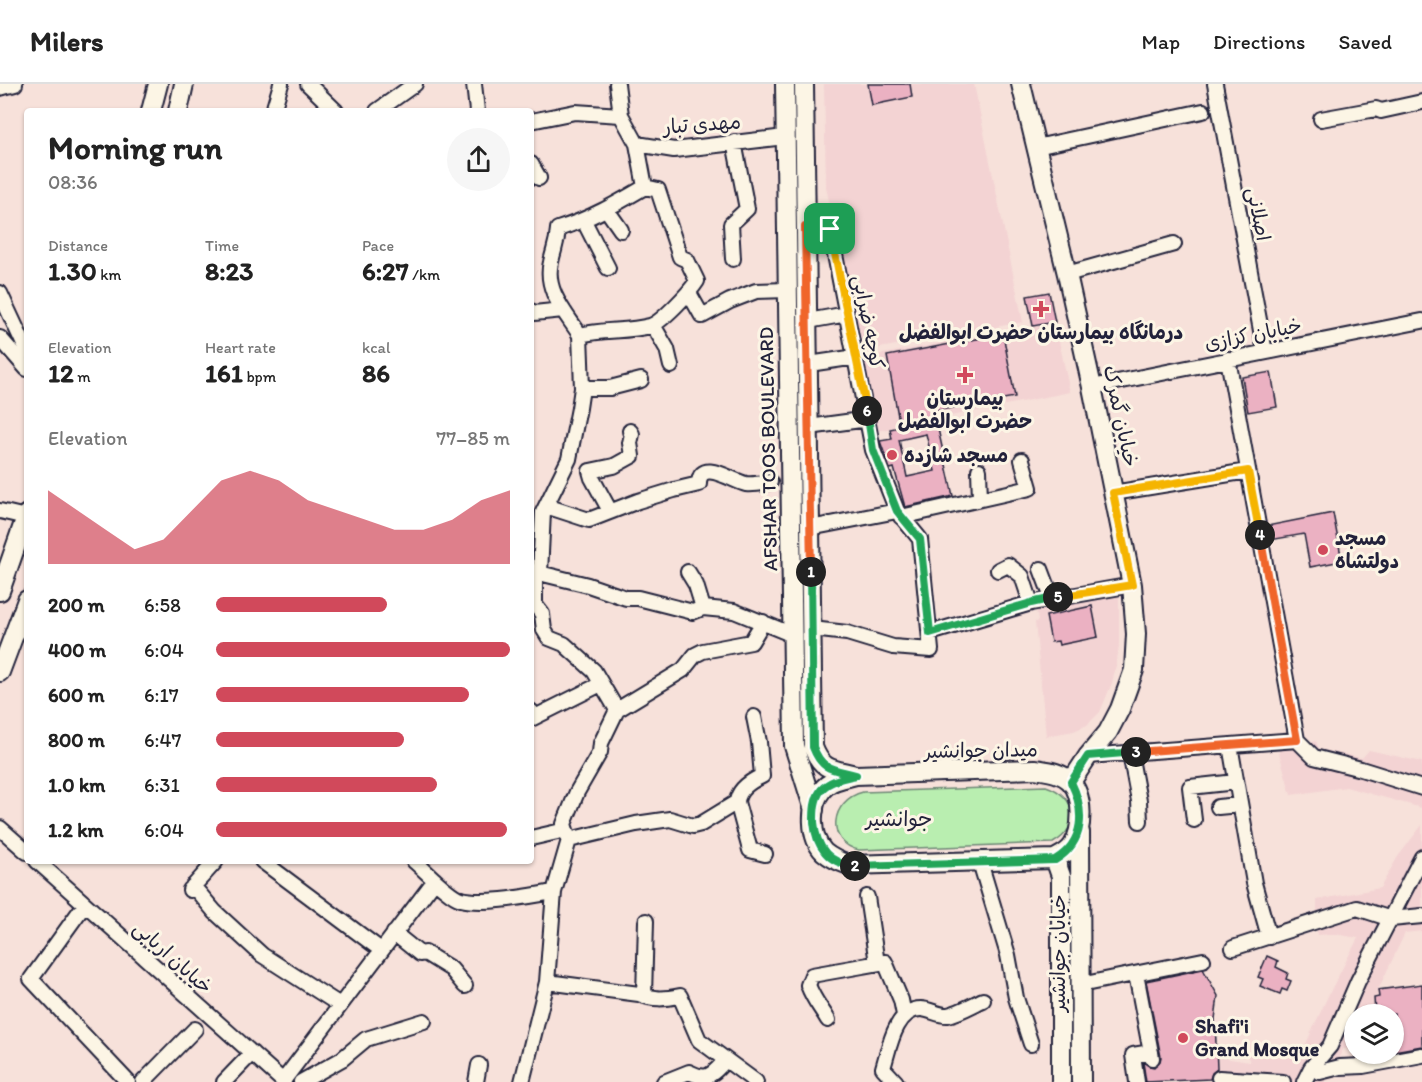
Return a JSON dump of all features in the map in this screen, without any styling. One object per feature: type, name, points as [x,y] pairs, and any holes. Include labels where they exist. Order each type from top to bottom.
[{"type":"main road","points":[[152,108],[158,84]]},
{"type":"main road","name":"AFSHAR TOOS BOULEVARD","points":[[785,84],[794,746],[814,810]]},
{"type":"main road","name":"AFSHAR TOOS BOULEVARD","points":[[804,84],[813,747],[818,760],[829,768],[856,775]]},
{"type":"main road","name":"خیابان گمرک","points":[[1021,84],[1092,387],[1132,585],[1136,634],[1134,670],[1120,709],[1108,732],[1088,756],[1071,782]]},
{"type":"main road","points":[[0,591],[24,521]]},
{"type":"main road","points":[[0,672],[20,636],[24,615]]},
{"type":"main road","name":"میدان جوانشیر","points":[[814,810],[822,789],[836,780],[856,775],[1035,770],[1056,772],[1071,782]]},
{"type":"main road","points":[[814,810],[815,837],[823,850],[834,860],[849,865],[1055,860],[1066,853],[1074,843],[1080,825],[1080,808],[1071,782]]},
{"type":"main road","name":"خیابان جوانشیر","points":[[1080,825],[1081,1082]]},
{"type":"main road","name":"خیابان جوانشیر","points":[[1055,860],[1061,876],[1060,1082]]},
{"type":"street","points":[[0,88],[15,84]]},
{"type":"street","points":[[274,108],[281,84]]},
{"type":"street","points":[[308,84],[333,108]]},
{"type":"street","points":[[381,108],[415,84]]},
{"type":"street","points":[[474,84],[477,108]]},
{"type":"street","points":[[534,120],[575,112],[621,115],[617,84]]},
{"type":"street","name":"اصلانی","points":[[1215,84],[1265,352]]},
{"type":"street","points":[[1321,119],[1376,109],[1381,111],[1422,102]]},
{"type":"street","points":[[1036,147],[1203,111]]},
{"type":"street","name":"مهدی تبار","points":[[621,115],[637,144],[674,150],[785,137]]},
{"type":"street","points":[[733,259],[731,224],[747,209],[734,142]]},
{"type":"street","points":[[637,144],[645,187]]},
{"type":"street","points":[[534,169],[539,178]]},
{"type":"street","points":[[580,335],[597,331],[653,326],[689,293],[697,281],[687,260],[680,257],[657,190],[645,187],[607,210],[584,221],[558,229],[557,244],[550,262],[550,288],[580,335],[582,388],[568,459],[541,522],[535,572],[535,605],[542,614],[544,630],[549,638],[564,644],[594,671],[617,710]]},
{"type":"street","points":[[607,210],[621,230]]},
{"type":"street","points":[[584,221],[608,268]]},
{"type":"street","name":"کوچه ضرابی","points":[[805,227],[830,229],[873,450],[899,514],[920,539],[931,650],[893,648],[847,633],[812,629]]},
{"type":"street","points":[[1067,274],[1174,244]]},
{"type":"street","points":[[689,293],[702,316],[730,301],[756,291],[788,290]]},
{"type":"street","points":[[0,292],[3,309],[24,346]]},
{"type":"street","points":[[534,313],[563,310]]},
{"type":"street","points":[[808,321],[847,315]]},
{"type":"street","name":"خیابان کزازی","points":[[1092,387],[1422,321]]},
{"type":"street","points":[[653,326],[667,349],[672,366]]},
{"type":"street","points":[[0,338],[24,366]]},
{"type":"street","points":[[809,364],[856,357]]},
{"type":"street","points":[[1228,359],[1297,740],[1314,757],[1422,788]]},
{"type":"street","points":[[582,388],[610,388],[641,380]]},
{"type":"street","points":[[809,427],[868,419]]},
{"type":"street","points":[[610,511],[590,471],[614,466],[632,456],[630,443],[633,434],[630,431]]},
{"type":"street","points":[[810,528],[899,514],[1030,488],[1023,460]]},
{"type":"street","points":[[978,470],[980,499]]},
{"type":"street","points":[[1113,493],[1248,471]]},
{"type":"street","points":[[546,506],[590,520],[610,511],[699,484],[702,474],[708,472],[717,472],[732,480],[747,484],[770,482]]},
{"type":"street","points":[[0,511],[24,515]]},
{"type":"street","points":[[998,570],[1008,565],[1022,576],[1031,603]]},
{"type":"street","points":[[1041,569],[1052,598]]},
{"type":"street","points":[[535,572],[588,585],[626,598],[638,598],[693,612],[703,608],[734,611],[793,635]]},
{"type":"street","points":[[688,572],[696,585],[703,608]]},
{"type":"street","points":[[930,633],[1052,598],[1132,585]]},
{"type":"street","points":[[522,1082],[547,982],[555,892],[567,835],[564,824],[577,792],[600,752],[601,743],[617,710],[683,670],[694,655],[703,651],[751,642],[763,622]]},
{"type":"street","points":[[534,718],[601,684]]},
{"type":"street","points":[[754,717],[762,776],[751,782],[738,795],[737,802],[750,850],[765,854]]},
{"type":"street","points":[[1088,756],[1297,740]]},
{"type":"street","points":[[1230,745],[1254,883],[1269,937]]},
{"type":"street","points":[[1130,753],[1140,821]]},
{"type":"street","points":[[1194,820],[1190,787],[1236,782]]},
{"type":"street","points":[[534,838],[567,835],[669,819],[693,826],[701,824],[737,802]]},
{"type":"street","points":[[1218,807],[1239,805]]},
{"type":"street","points":[[0,828],[24,849]]},
{"type":"street","points":[[1318,1074],[1358,981],[1422,857]]},
{"type":"street","points":[[980,862],[1008,955],[1016,998],[1031,1044]]},
{"type":"street","name":"خیابان اربابی","points":[[40,864],[283,1081]]},
{"type":"street","points":[[213,864],[192,888],[262,955],[340,1005]]},
{"type":"street","points":[[266,864],[381,950]]},
{"type":"street","points":[[417,864],[460,899],[495,900],[555,892]]},
{"type":"street","points":[[283,1081],[435,880]]},
{"type":"street","points":[[867,897],[877,963]]},
{"type":"street","points":[[85,904],[31,979],[128,1082]]},
{"type":"street","points":[[1233,948],[1357,908],[1391,919],[1422,916]]},
{"type":"street","points":[[644,996],[646,921]]},
{"type":"street","points":[[394,933],[420,954],[425,953],[451,969],[465,986]]},
{"type":"street","points":[[1080,986],[1203,960]]},
{"type":"street","points":[[828,1020],[809,1000],[808,985],[812,975],[885,962],[901,1000],[904,1015]]},
{"type":"street","points":[[1136,974],[1151,1055],[1133,1055],[1137,1082]]},
{"type":"street","points":[[547,982],[664,999],[680,996],[699,1040],[756,1082]]},
{"type":"street","points":[[896,1082],[883,1068],[898,1025],[904,1015],[932,1006],[948,1015],[982,1000]]},
{"type":"street","points":[[301,1082],[342,1059],[366,1039],[424,1020]]},
{"type":"street","points":[[143,1082],[195,1029]]},
{"type":"street","points":[[224,1082],[252,1053]]},
{"type":"street","points":[[1304,1082],[1318,1074],[1340,1067],[1363,1066],[1422,1055]]},
{"type":"street","points":[[664,1082],[689,1072],[701,1078],[710,1076],[726,1060]]},
{"type":"street","points":[[476,1082],[480,1065]]},
{"type":"street","points":[[1220,1078],[1283,1082]]},
{"type":"shaded area","points":[[824,84],[974,84],[1023,322],[863,351],[826,187]]},
{"type":"shaded area","name":"بیمارستان حضرت ابوالفضل","points":[[1055,322],[1070,392],[877,431],[861,358]]},
{"type":"shaded area","points":[[1119,593],[1117,661],[1112,683],[1100,712],[1087,725],[1074,731],[1046,736],[1035,622],[1038,621],[1036,609]]},
{"type":"shaded area","points":[[1316,741],[1319,749],[1362,758],[1369,750],[1422,762],[1422,808],[1346,787],[1291,795],[1278,749]]},
{"type":"shaded area","points":[[1422,825],[1422,931],[1405,933],[1378,990],[1379,997],[1374,998],[1374,1004],[1344,1004],[1344,1049],[1337,1066],[1325,1077],[1326,1082],[1212,1082],[1212,1078],[1218,1078],[1217,1057],[1250,1062],[1247,1055],[1304,1048],[1358,938],[1335,934],[1317,935],[1317,900],[1380,888],[1397,858]]},
{"type":"green space","points":[[1046,786],[1064,797],[1072,812],[1069,828],[1053,843],[859,850],[848,846],[837,831],[838,812],[844,803],[863,792]]},
{"type":"building","points":[[868,84],[910,84],[912,97],[872,105]]},
{"type":"building","name":"درمانگاه بیمارستان حضرت ابوالفضل","points":[[1049,292],[1055,322],[1033,326],[1027,296]]},
{"type":"building","points":[[1003,334],[1015,397],[934,411],[953,496],[905,507],[894,468],[890,469],[880,441],[892,439],[890,429],[900,427],[887,356]],"holes":[[[926,434],[935,471],[907,477],[899,440]]]},
{"type":"building","points":[[1271,372],[1277,407],[1248,412],[1242,377]]},
{"type":"building","name":"مسجد دولتشاه","points":[[1333,513],[1342,561],[1310,567],[1304,534],[1270,540],[1267,526]]},
{"type":"building","points":[[1092,606],[1098,637],[1059,645],[1058,641],[1051,642],[1046,616]]},
{"type":"building","points":[[1267,956],[1278,961],[1276,967],[1288,973],[1286,979],[1291,981],[1287,991],[1282,989],[1280,994],[1260,986],[1263,979],[1258,977]]},
{"type":"building","name":"Shafi'i Grand Mosque","points":[[1203,969],[1218,996],[1215,1019],[1217,1069],[1212,1073],[1210,1079],[1146,1082],[1143,1062],[1154,1067],[1161,1057],[1146,981]]},
{"type":"building","points":[[1422,984],[1422,1046],[1404,1049],[1404,1004],[1374,1004],[1374,998],[1379,997],[1378,990]]},
{"type":"place","name":"درمانگاه بیمارستان حضرت ابوالفضل","points":[[1041,309]]},
{"type":"place","name":"بیمارستان حضرت ابوالفضل","points":[[965,375]]},
{"type":"place","name":"مسجد شازده","points":[[892,455]]},
{"type":"place","name":"مسجد دولتشاه","points":[[1323,550]]},
{"type":"place","name":"Shafi'i Grand Mosque","points":[[1183,1038]]},
{"type":"district","name":"جوانشیر","points":[[899,818]]},
{"type":"route","points":[[805,227],[830,229],[873,450],[897,511],[920,539],[930,633],[1052,598],[1132,585],[1113,493],[1248,471],[1297,740],[1088,756],[1071,782],[1080,808],[1080,825],[1074,843],[1066,853],[1055,860],[865,866],[849,865],[834,860],[823,850],[815,837],[816,801],[822,789],[836,780],[856,775],[829,768],[818,760],[813,747],[809,364],[805,227]]}]
